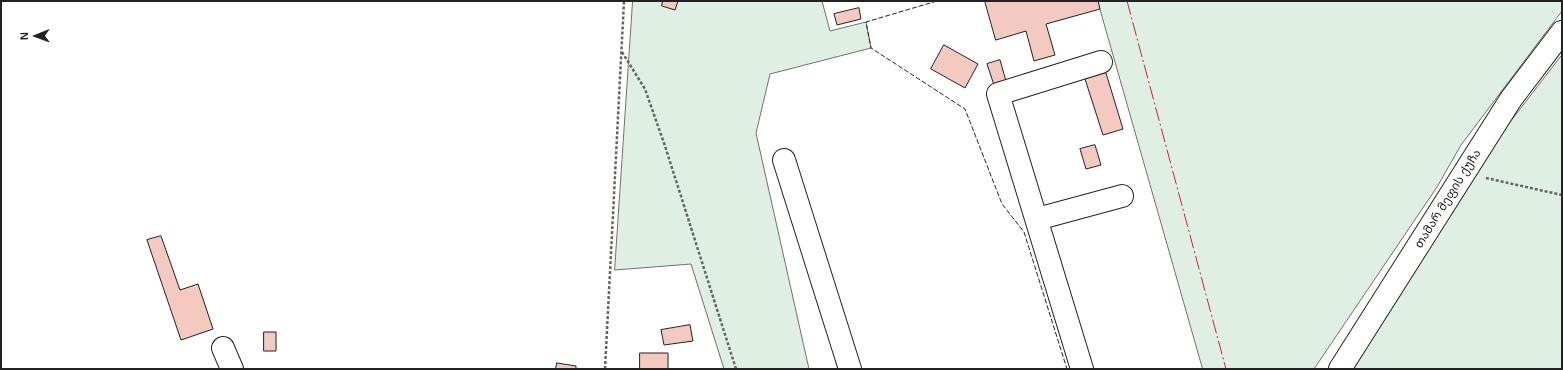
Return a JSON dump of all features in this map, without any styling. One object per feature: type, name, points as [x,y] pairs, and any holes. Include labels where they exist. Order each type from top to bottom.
[{"type":"street","name":"თამარ მეფის ქუჩა","points":[[1340,369],[1511,99],[1562,32]]},
{"type":"street","points":[[1082,369],[998,94],[1101,62]]},
{"type":"street","points":[[784,160],[850,369]]},
{"type":"street","points":[[1037,219],[1122,196]]},
{"type":"street","points":[[223,348],[232,369]]},
{"type":"path","points":[[605,369],[624,1]]},
{"type":"path","points":[[622,51],[645,90],[660,132],[736,369]]},
{"type":"path","points":[[1464,173],[1562,195]]},
{"type":"green space","points":[[633,1],[822,1],[830,31],[866,22],[871,48],[770,74],[756,133],[809,369],[724,369],[691,264],[615,270]]},
{"type":"green space","points":[[1098,1],[1562,1],[1562,11],[1461,145],[1437,187],[1314,369],[1203,369]]},
{"type":"green space","points":[[1562,55],[1562,369],[1347,369],[1490,148]]},
{"type":"building","points":[[663,1],[678,1],[675,10],[662,6]]},
{"type":"building","points":[[985,1],[1098,1],[1100,9],[1046,24],[1055,55],[1034,61],[1026,31],[996,40]]},
{"type":"building","points":[[859,8],[861,19],[837,25],[834,14]]},
{"type":"building","points":[[944,45],[978,64],[965,88],[931,69]]},
{"type":"building","points":[[1000,60],[1006,81],[994,85],[987,64]]},
{"type":"building","points":[[1106,73],[1123,129],[1103,135],[1085,79]]},
{"type":"building","points":[[1095,145],[1101,165],[1086,169],[1080,149]]},
{"type":"building","points":[[161,236],[180,290],[198,284],[213,329],[181,340],[147,240]]},
{"type":"building","points":[[690,325],[693,341],[664,345],[661,330]]},
{"type":"building","points":[[264,332],[276,332],[276,351],[264,351]]},
{"type":"building","points":[[640,353],[668,353],[668,369],[640,369]]},
{"type":"building","points":[[557,363],[576,366],[576,369],[556,369]]},
{"type":"fence","points":[[937,1],[866,22],[871,48],[965,109],[1002,204],[1024,232],[1067,369]]},
{"type":"power","points":[[1127,1],[1226,369]]}]
